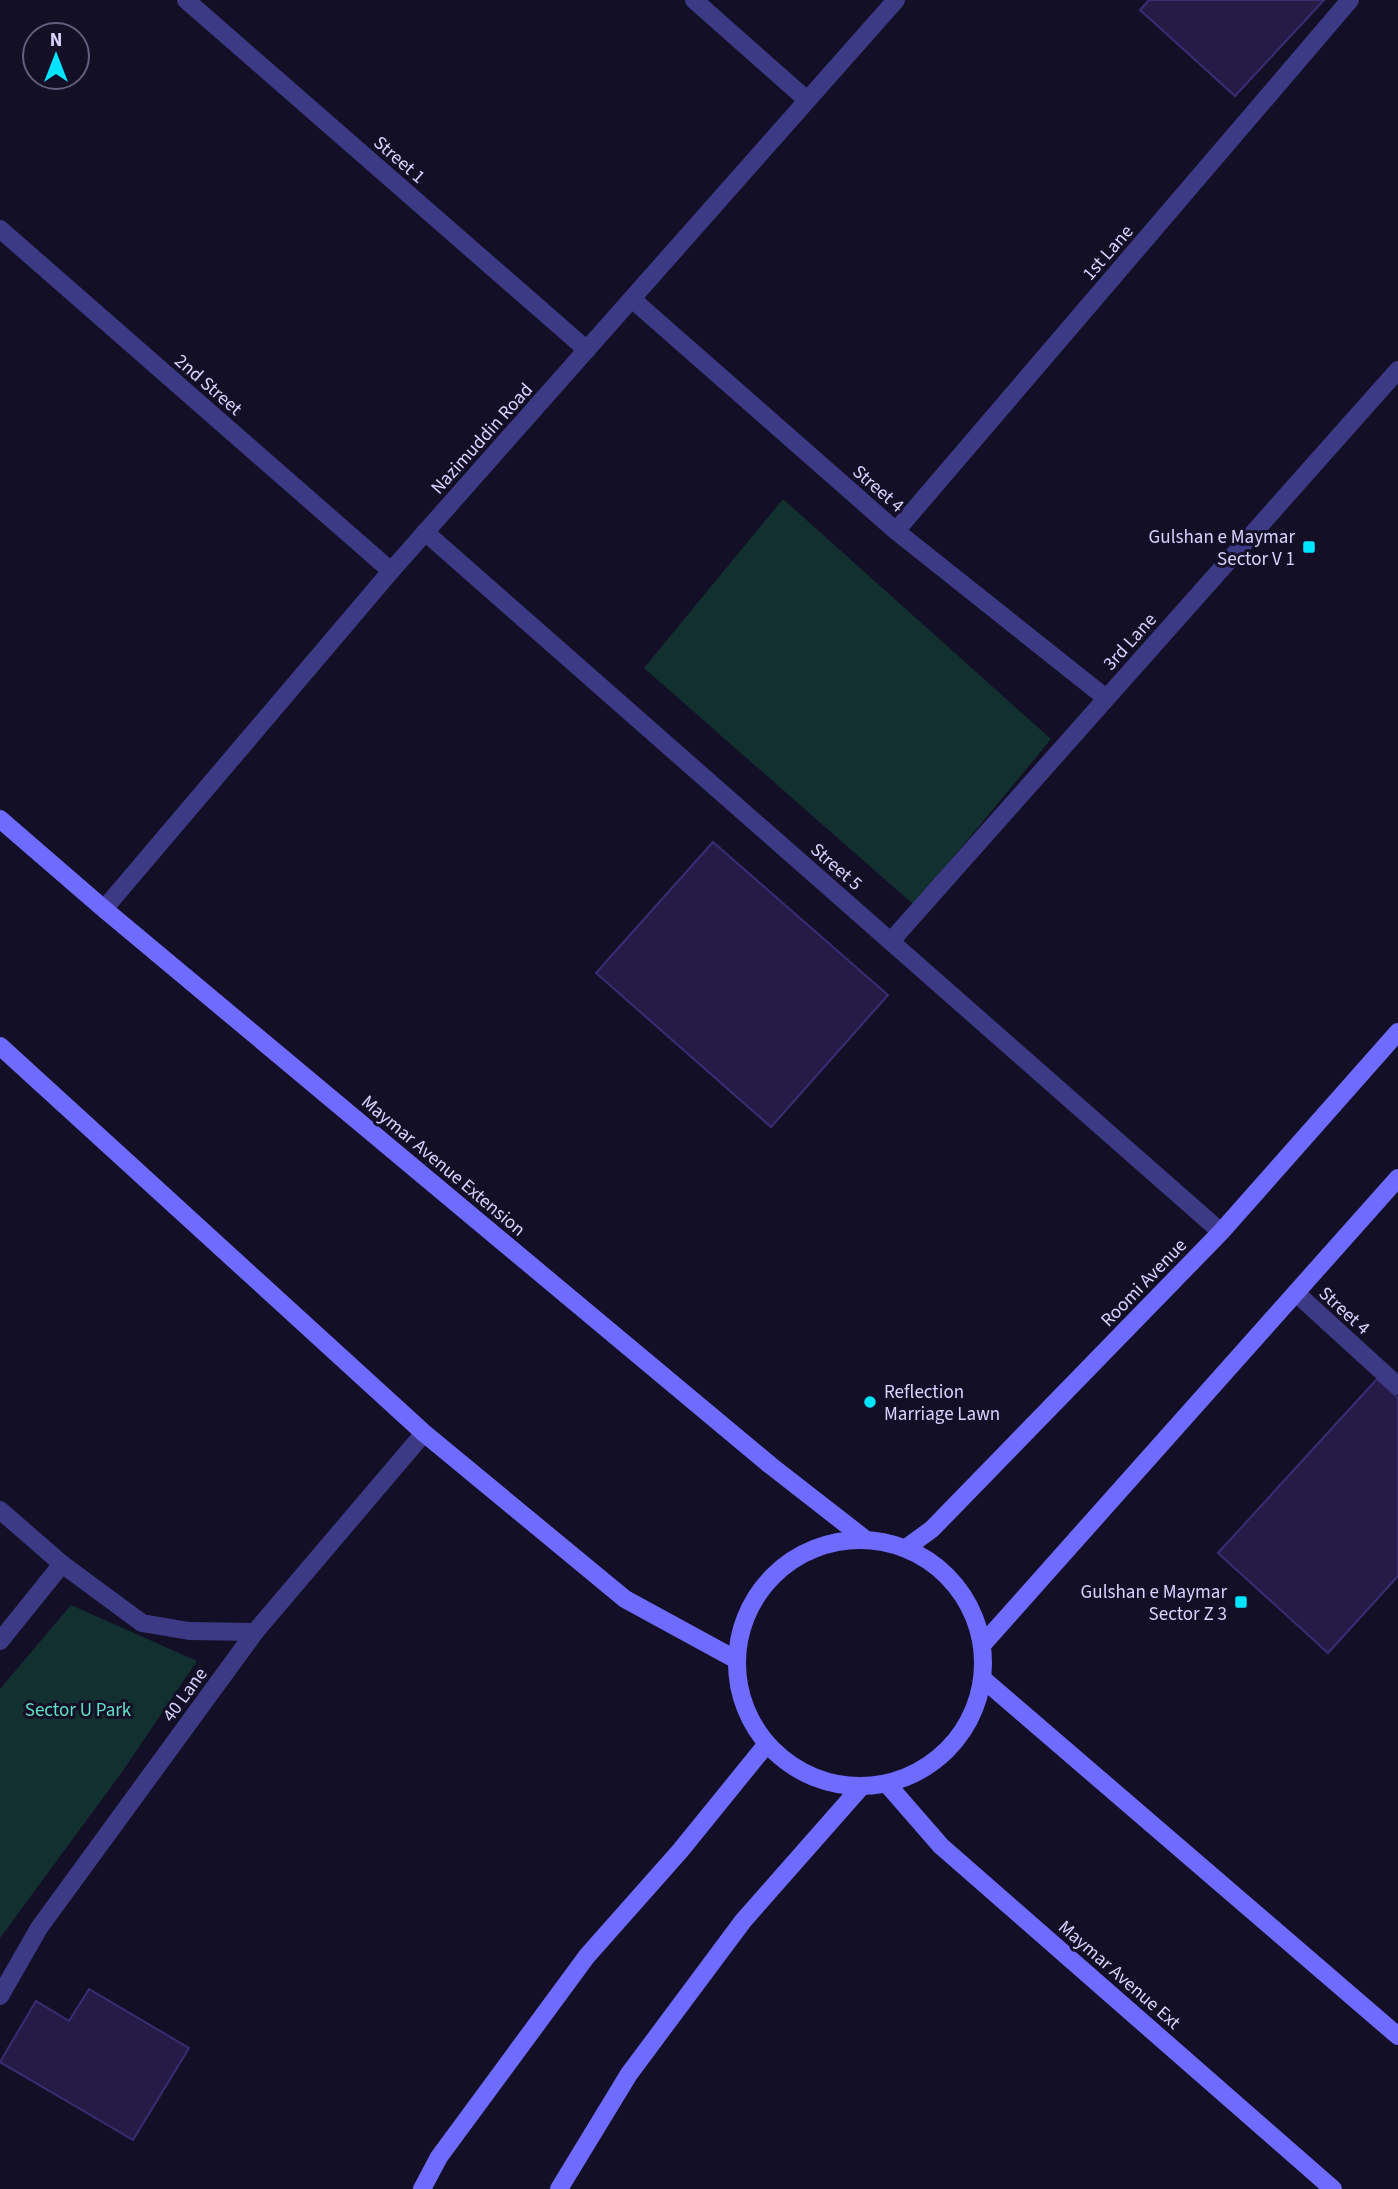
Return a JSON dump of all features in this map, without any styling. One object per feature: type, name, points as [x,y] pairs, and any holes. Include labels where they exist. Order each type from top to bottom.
[{"type":"main road","name":"Maymar Avenue Extension","points":[[0,819],[104,909],[770,1465],[865,1539]]},
{"type":"main road","name":"Roomi Avenue","points":[[906,1548],[932,1529],[1221,1232],[1398,1032]]},
{"type":"main road","points":[[0,1046],[424,1433],[625,1599],[735,1659]]},
{"type":"main road","points":[[983,1644],[1398,1178]]},
{"type":"main road","points":[[865,1539],[906,1548],[942,1570],[969,1603],[983,1644],[983,1679],[967,1727],[933,1763],[887,1784],[861,1787],[809,1776],[766,1745],[742,1705],[735,1659],[746,1611],[775,1572],[817,1546],[865,1539]]},
{"type":"main road","points":[[983,1679],[1398,2036]]},
{"type":"main road","points":[[422,2189],[439,2157],[587,1956],[680,1851],[766,1745]]},
{"type":"main road","name":"Maymar Avenue Ext","points":[[887,1784],[942,1846],[1333,2189]]},
{"type":"main road","points":[[559,2189],[629,2074],[743,1922],[861,1787]]},
{"type":"street","name":"Street 1","points":[[186,0],[587,350]]},
{"type":"street","points":[[694,0],[807,100]]},
{"type":"street","name":"Nazimuddin Road","points":[[104,909],[391,571],[896,0]]},
{"type":"street","name":"1st Lane","points":[[897,531],[1350,0]]},
{"type":"street","name":"2nd Street","points":[[0,229],[391,571]]},
{"type":"street","name":"Street 4","points":[[632,299],[897,531],[1106,698]]},
{"type":"street","name":"3rd Lane","points":[[891,941],[1398,370]]},
{"type":"street","name":"Street 5","points":[[425,532],[1221,1232]]},
{"type":"street","name":"Street 4","points":[[1296,1293],[1398,1386]]},
{"type":"street","name":"40 Lane","points":[[0,1996],[39,1928],[255,1632],[424,1433]]},
{"type":"street","points":[[0,1510],[62,1564],[142,1623],[189,1632],[255,1632]]},
{"type":"street","points":[[0,1641],[62,1564]]},
{"type":"green space","points":[[783,499],[1051,739],[914,905],[644,668]]},
{"type":"green space","name":"Sector U Park","points":[[71,1605],[197,1661],[122,1772],[0,1938],[0,1689]]},
{"type":"building","points":[[1149,0],[1324,0],[1235,96],[1140,10]]},
{"type":"building","points":[[713,842],[888,995],[771,1127],[596,973]]},
{"type":"building","points":[[1377,1379],[1398,1398],[1398,1576],[1328,1653],[1218,1553]]},
{"type":"building","points":[[89,1989],[189,2048],[133,2140],[0,2062],[36,2001],[69,2021]]},
{"type":"place","name":"Gulshan e Maymar Sector V 1","points":[[1309,547]]},
{"type":"place","name":"Reflection Marriage Lawn","points":[[870,1402]]},
{"type":"place","name":"Gulshan e Maymar Sector Z 3","points":[[1241,1602]]}]
